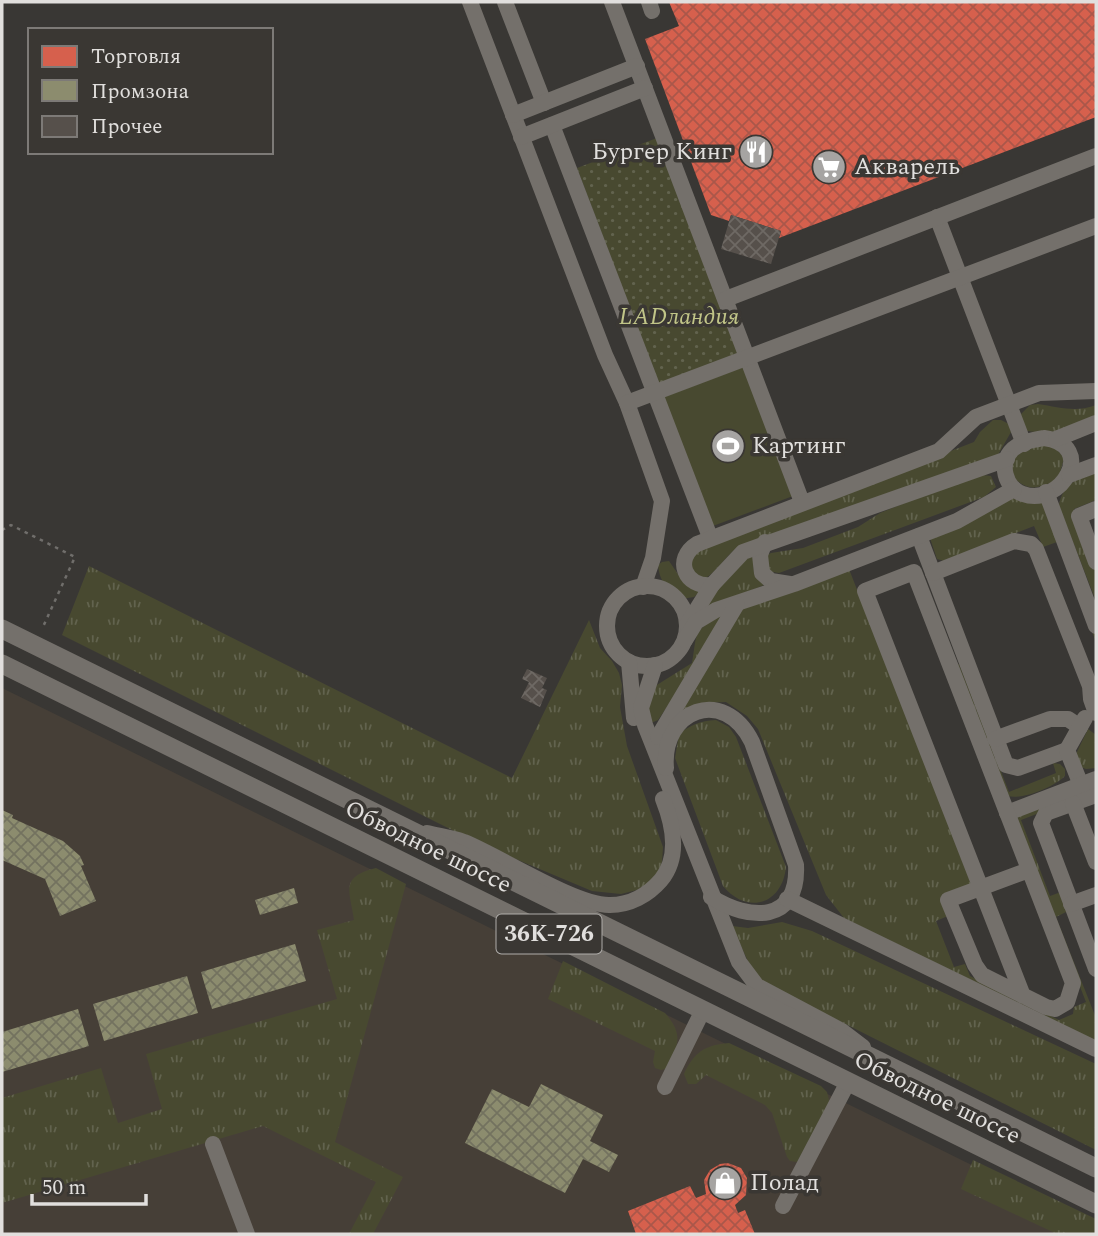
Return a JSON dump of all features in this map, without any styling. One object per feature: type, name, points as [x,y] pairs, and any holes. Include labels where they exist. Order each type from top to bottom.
[{"type":"main road","name":"Обводное шоссе","points":[[2,629],[1096,1168]]},
{"type":"main road","name":"Обводное шоссе","points":[[2,664],[1096,1205]]},
{"type":"lane","points":[[470,2],[662,501],[653,554],[643,587]]},
{"type":"lane","points":[[505,2],[544,103]]},
{"type":"lane","points":[[612,2],[802,502]]},
{"type":"lane","points":[[513,115],[636,66]]},
{"type":"lane","points":[[521,137],[645,88]]},
{"type":"lane","points":[[552,125],[710,537]]},
{"type":"lane","points":[[726,299],[1096,156]]},
{"type":"lane","points":[[937,217],[1024,444]]},
{"type":"lane","points":[[626,403],[1096,226]]},
{"type":"lane","points":[[712,585],[695,583],[683,564],[686,553],[691,548],[710,537],[939,451],[976,417],[1039,393],[1096,391]]},
{"type":"lane","points":[[1056,439],[1096,423]]},
{"type":"lane","points":[[1044,438],[1056,439],[1063,443],[1073,460],[1069,475],[1056,488],[1037,496],[1025,495],[1014,489],[1004,471],[1007,459],[1014,449],[1044,438]]},
{"type":"lane","points":[[686,633],[683,607],[676,598],[655,587],[631,590],[613,607],[608,619],[611,644],[629,662],[642,666],[668,661],[678,652],[712,585],[743,552],[765,542],[1007,459]]},
{"type":"lane","points":[[1069,475],[1096,465]]},
{"type":"lane","points":[[686,633],[696,622],[716,610],[794,584],[957,521],[1014,489]]},
{"type":"lane","points":[[1046,492],[1096,626]]},
{"type":"lane","points":[[1096,509],[1079,516],[1096,562]]},
{"type":"lane","points":[[919,536],[1002,759],[1011,768],[1018,768],[1067,750],[1094,709],[1090,686],[1036,549],[1031,544],[1014,541],[933,573]]},
{"type":"lane","points":[[765,542],[759,564],[762,573],[771,581],[794,584]]},
{"type":"lane","points":[[653,554],[683,564]]},
{"type":"lane","points":[[1023,996],[980,888],[865,591],[914,572],[1073,983],[1067,1002],[1055,1009],[1023,996],[982,975],[975,965],[948,900],[980,888],[1029,870]]},
{"type":"lane","points":[[653,745],[737,604]]},
{"type":"lane","points":[[403,827],[462,841],[596,903],[608,906],[626,903],[654,887],[664,877],[674,845],[669,814],[634,720],[629,662]]},
{"type":"lane","points":[[655,665],[641,708],[711,897],[739,962],[757,986],[842,1031],[900,1072]]},
{"type":"lane","points":[[667,781],[666,746],[673,731],[687,717],[696,712],[720,710],[733,716],[745,728],[796,865],[796,878],[793,891],[787,899],[775,910],[762,914],[749,914],[711,897]]},
{"type":"lane","points":[[995,739],[1050,719],[1068,719],[1080,727]]},
{"type":"lane","points":[[1007,813],[1088,782],[1067,750]]},
{"type":"lane","points":[[1096,795],[1046,813],[1041,822],[1096,969]]},
{"type":"lane","points":[[1073,803],[1096,862]]},
{"type":"lane","points":[[1071,904],[1096,895]]},
{"type":"lane","points":[[787,899],[1096,1049]]},
{"type":"lane","points":[[665,1087],[703,1010]]},
{"type":"lane","points":[[782,1206],[848,1082]]},
{"type":"lane","points":[[213,1144],[247,1234]]},
{"type":"path","points":[[2,530],[11,525],[75,557],[35,645]]},
{"type":"shaded area","points":[[2,688],[1096,1226],[1096,1234],[2,1234]]},
{"type":"green space","name":"LADландия","points":[[657,138],[739,354],[659,385],[577,168]]},
{"type":"green space","name":"Картинг","points":[[743,367],[793,496],[713,526],[664,397]]},
{"type":"green space","points":[[1030,405],[1075,409],[1096,405],[1096,417],[1052,434],[1027,431],[1020,415]]},
{"type":"green space","points":[[993,420],[1009,424],[1011,432],[995,460],[738,547],[704,579],[692,575],[689,557],[701,548],[974,442]]},
{"type":"green space","points":[[1041,445],[1054,446],[1064,458],[1058,480],[1039,487],[1029,487],[1011,476],[1013,458]]},
{"type":"green space","points":[[1096,472],[1096,500],[1074,509],[1096,566],[1096,601],[1059,506],[1067,487]]},
{"type":"green space","points":[[983,475],[991,476],[996,487],[984,497],[779,573],[767,571],[765,556],[771,553],[803,548],[858,527],[880,513],[952,484]]},
{"type":"green space","points":[[1004,496],[1042,502],[1049,510],[1096,635],[1096,642],[1057,542],[1043,547],[1034,526],[944,561],[937,559],[930,538]]},
{"type":"green space","points":[[753,556],[754,574],[764,585],[706,609],[705,602],[741,561]]},
{"type":"green space","points":[[669,561],[684,583],[690,588],[698,587],[702,590],[694,597],[681,599],[672,592],[662,581],[658,565]]},
{"type":"green space","points":[[89,566],[512,778],[589,620],[600,648],[619,673],[622,685],[620,707],[627,746],[663,847],[658,874],[637,890],[621,894],[592,891],[480,844],[62,635]]},
{"type":"green space","points":[[849,569],[972,886],[948,916],[936,921],[954,967],[965,964],[970,976],[1059,1020],[1073,1014],[1074,1007],[1086,1002],[1016,822],[1017,817],[1096,782],[1096,791],[1021,820],[1050,896],[1061,892],[1068,911],[1056,917],[1096,1018],[1096,1041],[844,918],[826,895],[758,729],[747,716],[726,702],[701,703],[661,737],[738,612],[746,606]]},
{"type":"green space","points":[[719,616],[725,616],[725,622],[658,720],[651,723],[646,700],[652,688],[692,663],[697,635],[704,626]]},
{"type":"green space","points":[[959,664],[1009,792],[1056,773],[1053,763],[1060,764],[1065,769],[1065,776],[1038,792],[1008,796],[956,665]]},
{"type":"green space","points":[[716,720],[729,727],[736,737],[786,867],[778,890],[762,902],[742,901],[723,886],[675,758],[679,734],[696,724]]},
{"type":"green space","points":[[1088,729],[1096,735],[1096,768],[1086,769],[1081,767],[1075,756]]},
{"type":"green space","points":[[376,868],[406,884],[335,1142],[403,1177],[373,1234],[349,1234],[376,1182],[263,1126],[2,1203],[2,1098],[101,1068],[118,1123],[162,1109],[146,1054],[337,999],[317,930],[354,920],[349,893],[352,881],[356,876]]},
{"type":"green space","points":[[782,922],[812,931],[1096,1064],[1096,1150],[756,979],[732,926],[748,928]]},
{"type":"green space","points":[[563,961],[665,1013],[677,1034],[668,1068],[655,1068],[655,1051],[548,999]]},
{"type":"green space","points":[[729,1043],[821,1086],[827,1092],[830,1104],[797,1162],[790,1161],[787,1157],[772,1113],[765,1105],[706,1075],[696,1084],[688,1084],[684,1074],[696,1055],[707,1048]]},
{"type":"green space","points":[[973,1160],[1096,1219],[1096,1234],[1057,1234],[961,1189]]},
{"type":"building: Торговля","name":"Акварель","points":[[669,2],[1096,2],[1096,117],[779,238],[781,231],[731,215],[729,221],[711,215],[645,39],[679,26]]},
{"type":"building: Торговля","points":[[728,1163],[741,1168],[747,1178],[746,1195],[735,1205],[738,1213],[745,1210],[755,1234],[636,1234],[628,1211],[690,1186],[696,1198],[706,1194],[704,1180],[710,1170]]},
{"type":"building: Промзона","points":[[2,810],[13,815],[12,818],[63,841],[80,856],[84,865],[81,866],[96,901],[60,916],[45,879],[2,860]]},
{"type":"building: Промзона","points":[[294,888],[298,903],[260,915],[255,900]]},
{"type":"building: Промзона","points":[[295,944],[306,981],[212,1009],[201,972]]},
{"type":"building: Промзона","points":[[187,976],[198,1013],[104,1041],[93,1004]]},
{"type":"building: Промзона","points":[[78,1009],[89,1046],[2,1072],[2,1032]]},
{"type":"building: Промзона","points":[[541,1084],[603,1115],[590,1141],[618,1155],[609,1172],[583,1159],[565,1193],[465,1143],[492,1089],[529,1107]]},
{"type":"building: Прочее","points":[[731,215],[781,231],[771,264],[721,249]]},
{"type":"building: Прочее","points":[[527,669],[547,678],[542,688],[547,690],[540,707],[521,698],[529,682],[522,679]]},
{"type":"place","name":"Бургер Кинг","points":[[756,152]]},
{"type":"place","name":"Акварель","points":[[829,167]]},
{"type":"place","name":"Картинг","points":[[728,446]]},
{"type":"place","name":"Полад","points":[[725,1183]]}]
